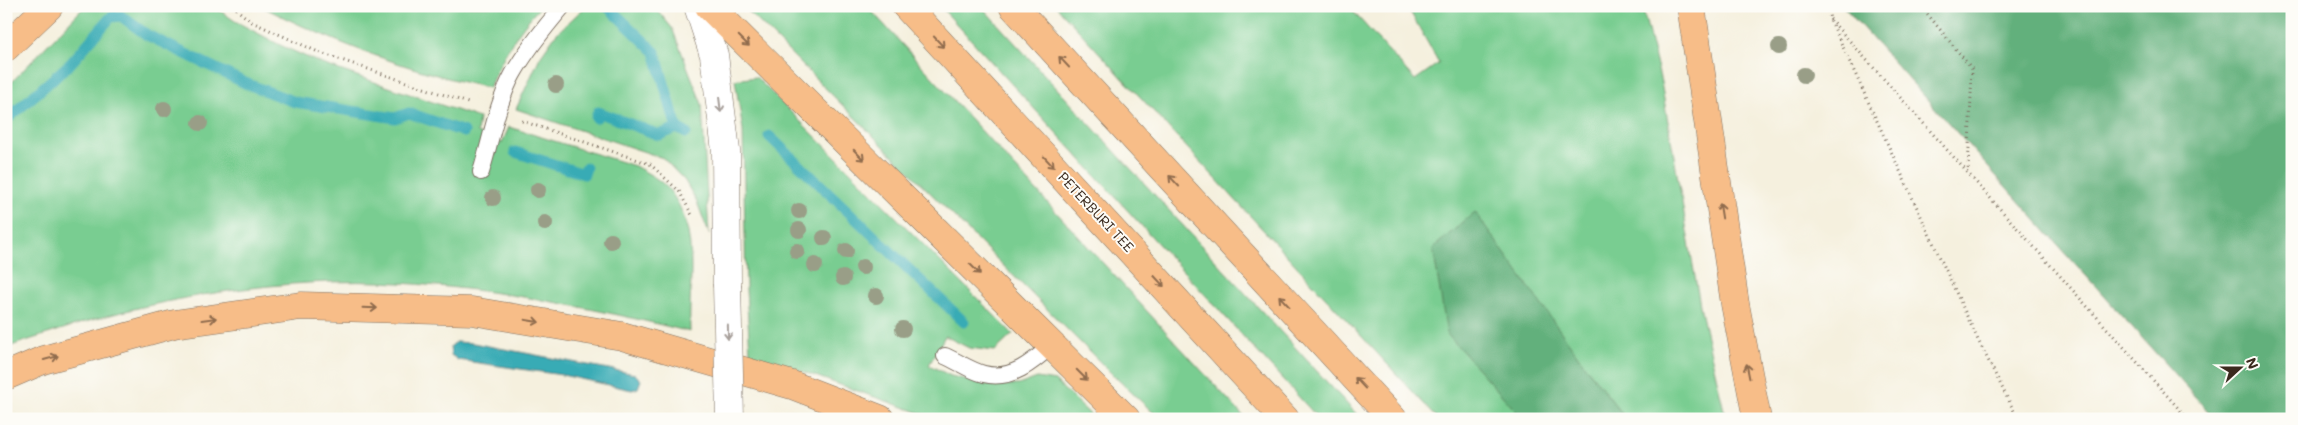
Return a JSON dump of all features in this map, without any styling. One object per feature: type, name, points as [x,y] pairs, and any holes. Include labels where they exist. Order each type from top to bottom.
[{"type":"highway","points":[[6,47],[49,6]]},
{"type":"highway","points":[[709,6],[1126,419]]},
{"type":"highway","name":"PETERBURI TEE","points":[[906,6],[1285,419]]},
{"type":"highway","points":[[1013,6],[1393,419]]},
{"type":"highway","points":[[1678,6],[1698,66]]},
{"type":"highway","points":[[1691,6],[1698,66],[1735,304],[1757,419]]},
{"type":"highway","points":[[6,376],[43,360],[174,324],[301,306],[472,311],[622,336],[792,385],[880,419]]},
{"type":"street","points":[[698,6],[714,54],[726,151],[730,419]]},
{"type":"lane","points":[[482,172],[498,113],[512,74],[539,33],[563,6]]},
{"type":"lane","points":[[945,356],[984,375],[1009,374],[1026,367],[1052,345]]},
{"type":"path","points":[[1827,6],[1830,18],[1978,340],[2018,419]]},
{"type":"path","points":[[1921,6],[1972,69],[1968,173]]},
{"type":"path","points":[[1830,18],[2188,419]]},
{"type":"green space","points":[[85,6],[213,6],[235,21],[280,45],[322,64],[479,118],[477,133],[502,143],[509,127],[635,166],[667,187],[680,207],[686,223],[691,259],[690,332],[546,301],[473,290],[399,283],[315,283],[227,291],[141,307],[99,318],[6,348],[6,88]]},
{"type":"green space","points":[[261,6],[541,6],[511,45],[489,88],[430,73],[344,44]]},
{"type":"green space","points":[[586,6],[654,6],[672,28],[702,104],[709,234],[697,202],[685,181],[663,158],[516,109],[540,57],[556,34]]},
{"type":"green space","points":[[743,6],[867,6],[1246,419],[1160,419],[1113,375]]},
{"type":"green space","points":[[940,6],[981,6],[1361,419],[1319,419]]},
{"type":"green space","points":[[1056,6],[1348,6],[1415,80],[1439,63],[1407,6],[1642,6],[1661,82],[1701,311],[1726,419],[1438,419]]},
{"type":"green space","points":[[1843,6],[2292,6],[2292,419],[2215,419]]},
{"type":"green space","points":[[756,77],[1013,334],[995,351],[969,348],[945,336],[929,365],[951,376],[990,385],[1018,385],[1037,378],[1055,381],[1095,419],[937,419],[750,353],[746,290],[743,130],[735,80]]},
{"type":"green space","points":[[1475,212],[1586,367],[1626,419],[1523,419],[1447,334],[1433,248]]},
{"type":"water","points":[[456,342],[473,343],[635,374],[641,380],[638,388],[632,390],[562,375],[458,360],[451,355],[450,347]]},
{"type":"waterway","points":[[607,6],[655,52],[677,128],[686,133]]},
{"type":"waterway","points":[[6,120],[70,64],[111,17],[121,16],[147,35],[245,83],[295,102],[395,118],[409,113],[464,132]]},
{"type":"waterway","points":[[596,118],[598,112],[659,135],[677,128]]},
{"type":"waterway","points":[[769,136],[964,322]]},
{"type":"waterway","points":[[515,152],[584,174],[586,168]]}]
